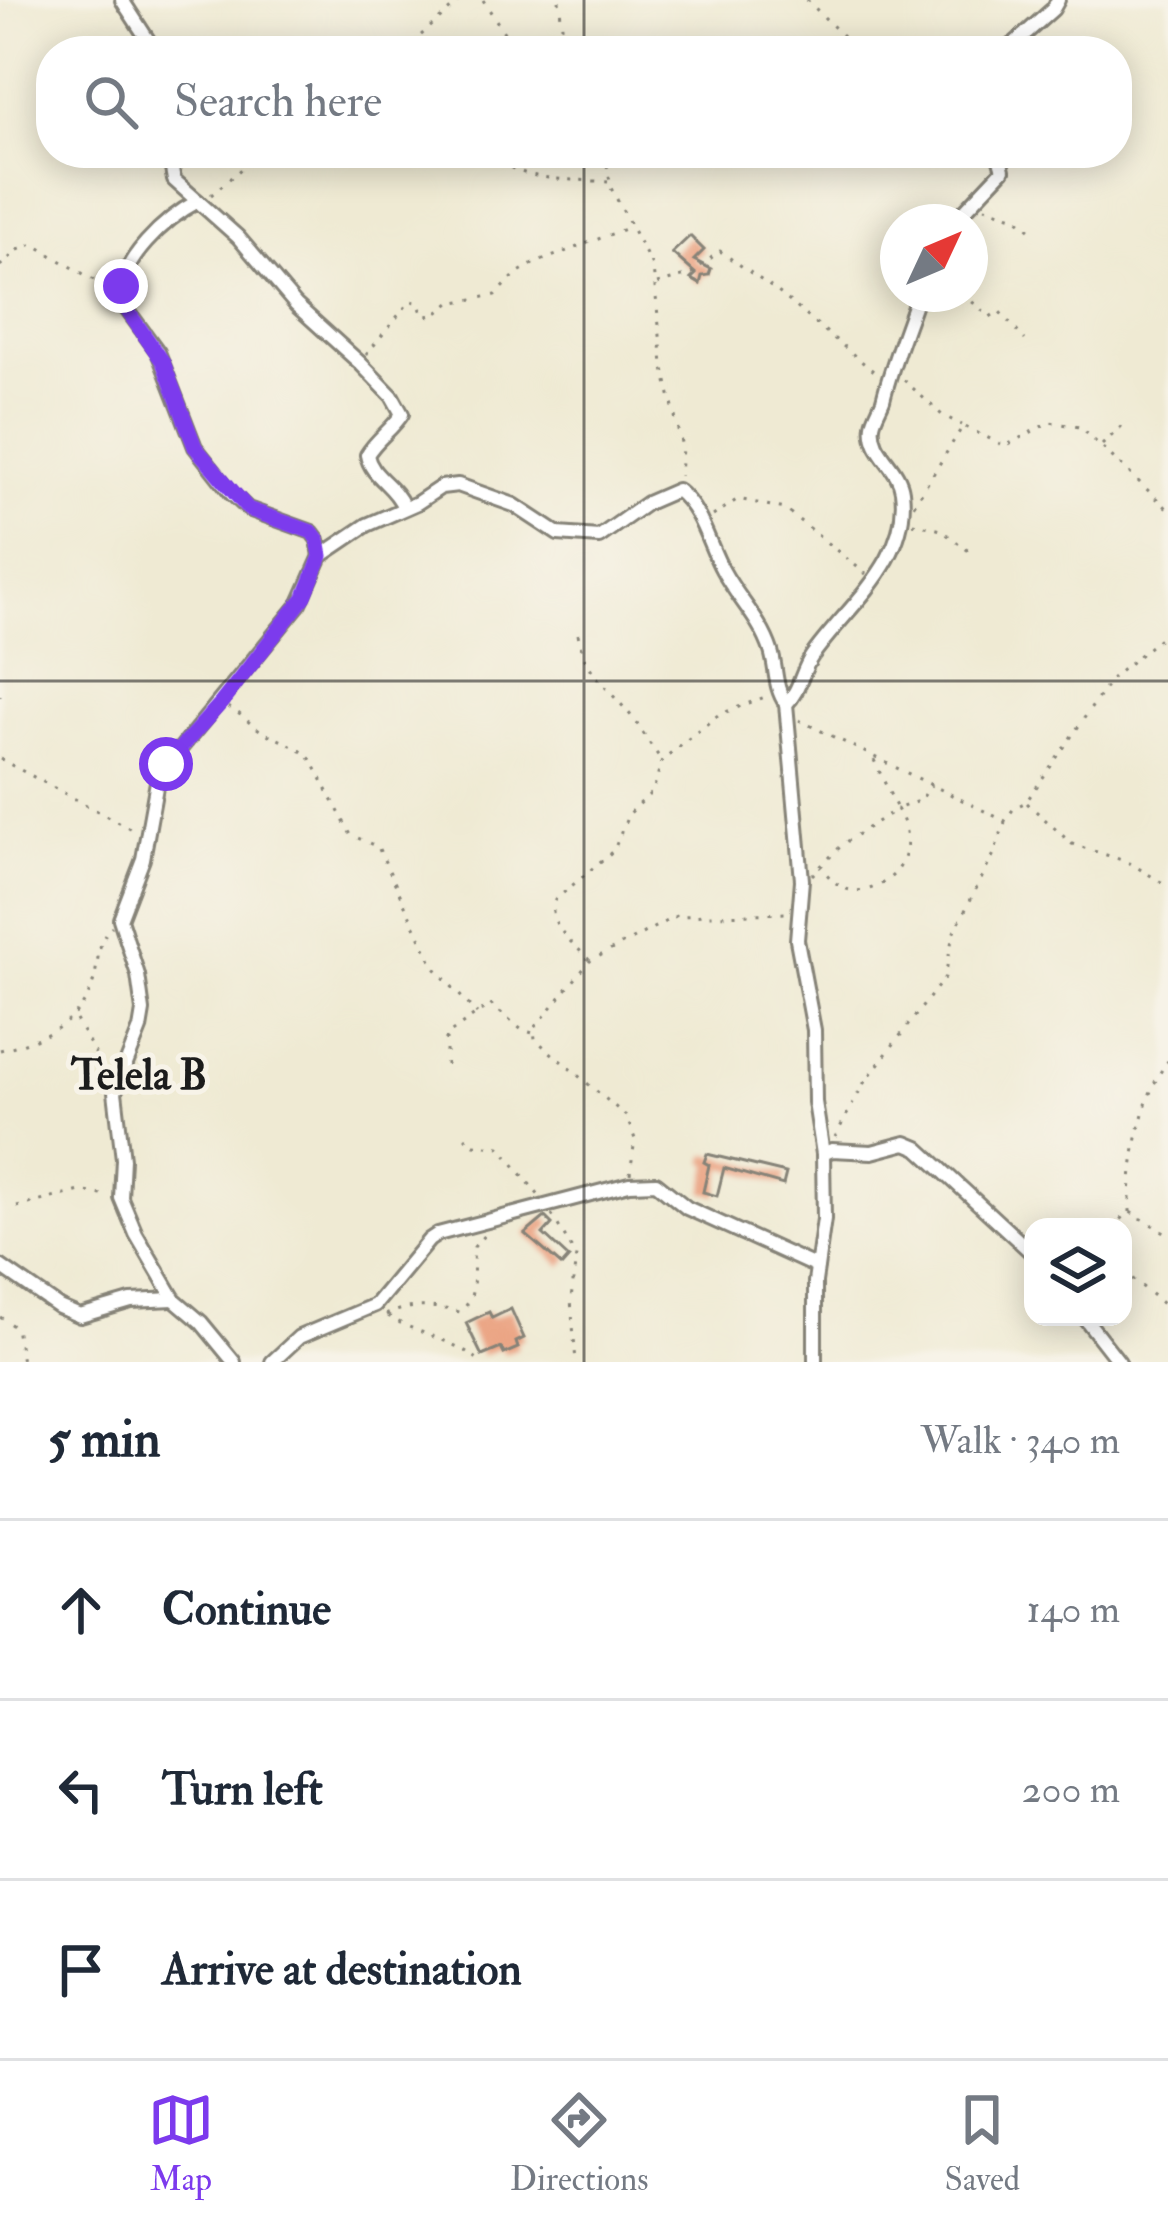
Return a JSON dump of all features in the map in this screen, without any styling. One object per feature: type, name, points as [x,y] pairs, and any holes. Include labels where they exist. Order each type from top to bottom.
[{"type":"street","points":[[122,0],[145,36]]},
{"type":"street","points":[[1023,36],[1058,0]]},
{"type":"street","points":[[174,168],[173,177],[238,237],[296,305],[399,405],[402,414],[367,455],[369,466],[392,484],[403,506]]},
{"type":"street","points":[[969,204],[1002,168]]},
{"type":"street","points":[[198,201],[171,219],[144,247],[125,275],[119,297],[163,362],[195,447],[248,509],[312,532],[321,556],[305,596],[158,776],[147,838],[120,920],[143,1011],[115,1092],[123,1159],[121,1198],[174,1299],[201,1322],[234,1362]]},
{"type":"street","points":[[783,704],[796,692],[813,655],[888,560],[904,520],[898,476],[880,453],[872,430],[912,312]]},
{"type":"street","points":[[321,556],[403,506],[458,484],[514,505],[558,534],[605,534],[647,503],[677,490],[701,523],[725,576],[769,645],[783,704],[802,884],[797,914],[800,963],[814,1030],[814,1102],[827,1152],[815,1362]]},
{"type":"street","points":[[827,1152],[872,1152],[906,1143],[918,1148],[1024,1246]]},
{"type":"street","points":[[272,1362],[299,1337],[374,1305],[438,1234],[629,1184],[656,1183],[687,1208],[818,1267]]},
{"type":"street","points":[[0,1266],[80,1316],[130,1300],[174,1299]]},
{"type":"street","points":[[1091,1326],[1119,1362]]},
{"type":"path","points":[[420,36],[461,0]]},
{"type":"path","points":[[483,0],[506,36]]},
{"type":"path","points":[[559,0],[563,36]]},
{"type":"path","points":[[807,0],[843,36]]},
{"type":"path","points":[[198,201],[217,193],[244,168]]},
{"type":"path","points":[[509,168],[521,174],[609,182]]},
{"type":"path","points":[[607,168],[609,182],[628,227],[642,245],[656,284],[663,364],[682,447],[677,490]]},
{"type":"path","points":[[988,207],[1016,217],[1032,231]]},
{"type":"path","points":[[360,363],[410,301],[418,302],[423,315],[429,316],[450,303],[496,295],[533,264],[628,227]]},
{"type":"path","points":[[0,266],[33,244],[119,297]]},
{"type":"path","points":[[656,284],[688,274],[720,251],[778,292],[870,373],[888,379],[902,377],[942,415],[1005,446],[1050,422],[1080,427],[1168,508]]},
{"type":"path","points":[[984,312],[990,317],[999,311],[1025,340]]},
{"type":"path","points":[[1101,446],[1126,422]]},
{"type":"path","points":[[963,426],[904,520],[941,530],[970,552]]},
{"type":"path","points":[[701,523],[738,499],[770,503],[785,508],[874,580]]},
{"type":"path","points":[[827,1152],[864,1083],[945,977],[953,934],[994,854],[1005,820],[1013,808],[1026,802],[1112,678],[1168,632]]},
{"type":"path","points":[[578,634],[581,656],[590,672],[632,717],[662,760]]},
{"type":"path","points":[[221,703],[312,761],[351,836],[378,848],[434,968],[477,1014]]},
{"type":"path","points":[[590,961],[554,921],[551,909],[566,890],[614,850],[628,815],[653,791],[662,760],[718,715],[783,704],[873,758],[1005,820]]},
{"type":"path","points":[[873,758],[898,808],[907,829],[905,854],[900,864],[866,892],[839,886],[820,867],[844,843],[898,808],[921,800],[932,783]]},
{"type":"path","points":[[0,759],[147,838]]},
{"type":"path","points":[[1026,802],[1072,844],[1128,862],[1168,886]]},
{"type":"path","points":[[629,1184],[635,1139],[626,1115],[535,1039],[535,1034],[590,961],[676,916],[797,914]]},
{"type":"path","points":[[0,1050],[33,1042],[75,1018],[92,992],[103,936],[120,920]]},
{"type":"path","points":[[446,1065],[446,1036],[490,1004],[522,1030],[535,1034]]},
{"type":"path","points":[[75,1018],[115,1092]]},
{"type":"path","points":[[1130,1212],[1134,1147],[1153,1080],[1168,1061]]},
{"type":"path","points":[[465,1137],[474,1145],[500,1147],[547,1206],[575,1256],[571,1300],[576,1362]]},
{"type":"path","points":[[17,1207],[80,1191],[121,1198]]},
{"type":"path","points":[[1123,1218],[1130,1212]]},
{"type":"path","points":[[1130,1212],[1168,1234]]},
{"type":"path","points":[[482,1362],[386,1315],[404,1306],[460,1312],[470,1304],[474,1247],[487,1233]]},
{"type":"path","points":[[1132,1278],[1168,1308]]},
{"type":"path","points":[[0,1317],[16,1328],[22,1362]]},
{"type":"building","points":[[690,236],[704,250],[694,260],[711,269],[700,284],[691,279],[696,274],[672,253]]},
{"type":"building","points":[[707,1154],[786,1173],[783,1185],[724,1168],[717,1196],[703,1192]]},
{"type":"building","points":[[545,1217],[552,1224],[543,1234],[569,1258],[562,1266],[525,1234]]},
{"type":"building","points":[[511,1309],[524,1338],[516,1342],[518,1348],[504,1354],[501,1348],[482,1356],[466,1323],[489,1312],[492,1318]]},
{"type":"district","name":"Telela B","points":[[139,1074]]},
{"type":"route","points":[[121,286],[120,300],[163,362],[195,447],[248,509],[312,532],[321,556],[305,596],[166,764]]}]
